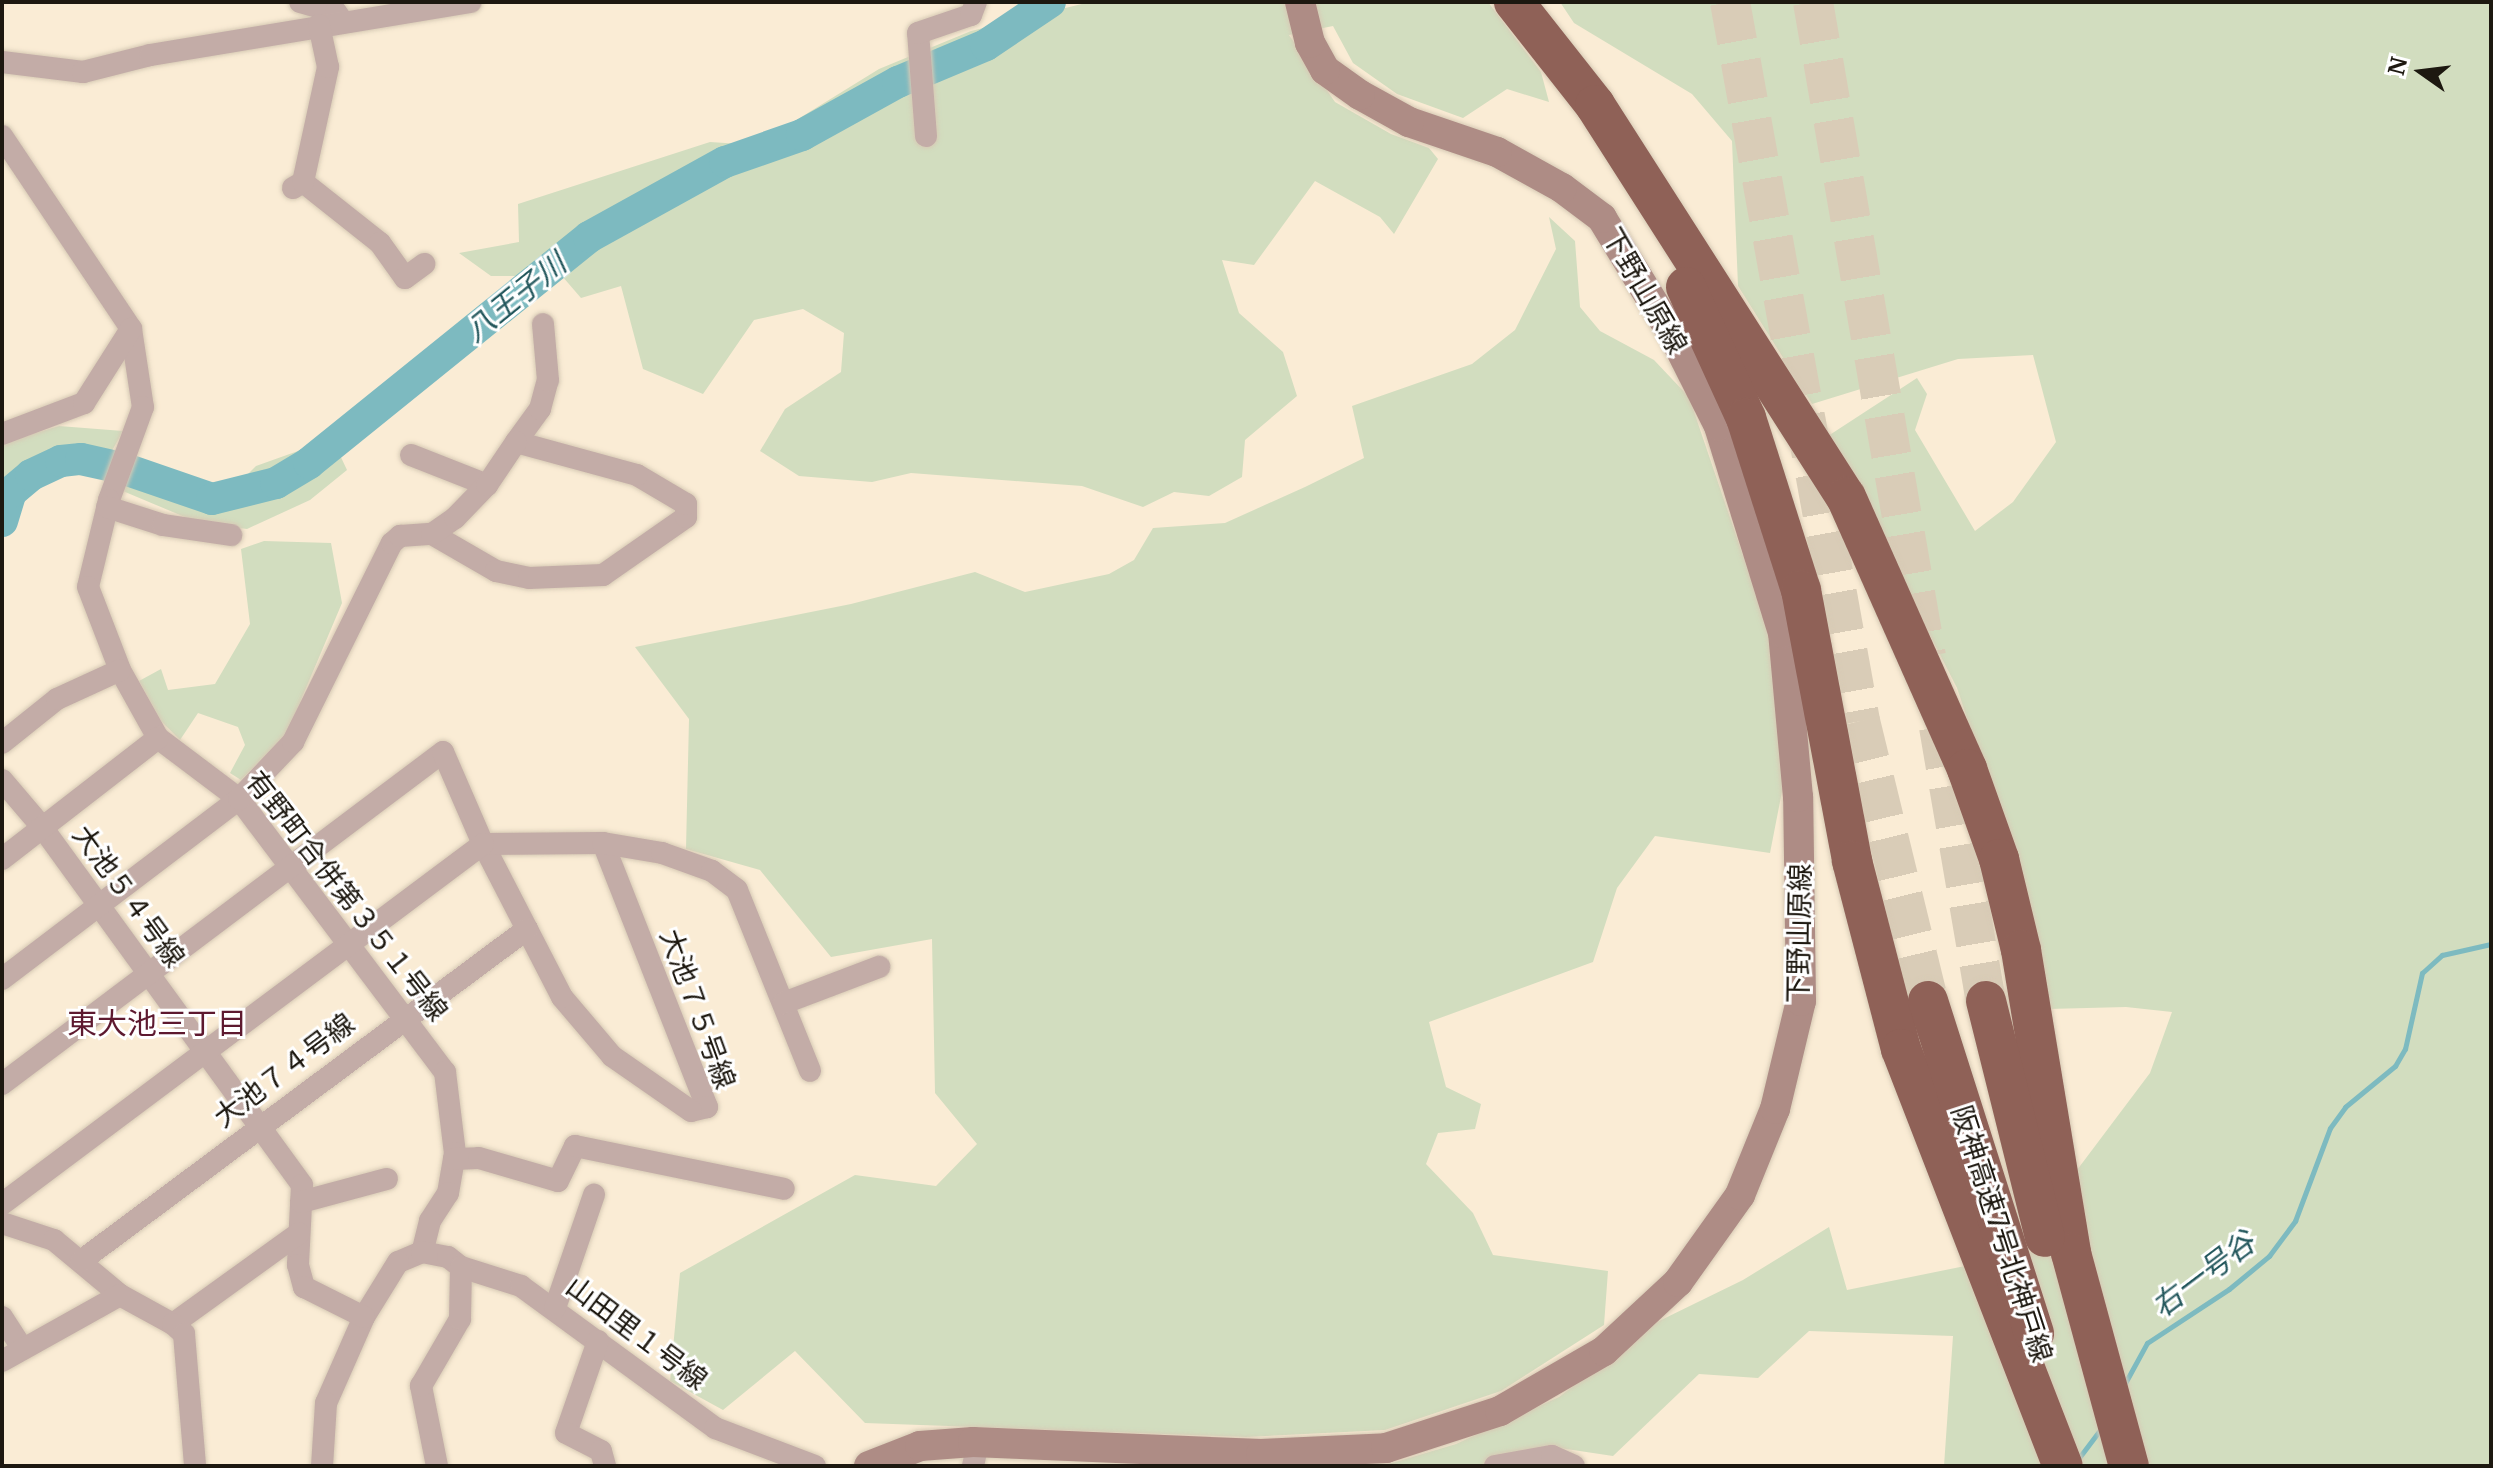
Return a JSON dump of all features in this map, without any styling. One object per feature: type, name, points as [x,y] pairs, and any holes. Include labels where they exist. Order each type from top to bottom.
[{"type":"highway","points":[[1514,2],[1595,105],[1846,497],[1881,566],[1967,769],[1999,859],[2035,1029],[2071,1253],[2129,1466]]},
{"type":"highway","points":[[1595,105],[1701,317],[1770,490],[1801,590],[1852,861],[1901,1049],[1949,1184],[2063,1466]]},
{"type":"highway","name":"阪神高速7号北神戸線","points":[[1928,1001],[1949,1073],[2080,1466]]},
{"type":"highway","name":"阪神高速7号北神戸線","points":[[1986,1001],[1999,1062],[2057,1279],[2115,1466]]},
{"type":"street","points":[[300,2],[336,12],[343,22]]},
{"type":"street","points":[[2,62],[83,72],[406,7],[471,2]]},
{"type":"street","points":[[926,136],[918,33],[971,15],[976,2]]},
{"type":"street","name":"下野山原線","points":[[869,1466],[920,1446],[976,1454],[1261,1454],[1332,1458],[1386,1448],[1500,1411],[1604,1351],[1678,1282],[1740,1195],[1775,1109],[1801,1001],[1803,904],[1783,633],[1719,426],[1666,323],[1602,218],[1562,188],[1497,152],[1409,122],[1360,95],[1325,70],[1310,43],[1300,2]]},
{"type":"street","points":[[319,25],[328,67],[298,185],[380,243],[405,278],[424,264]]},
{"type":"street","name":"有野町合併第３５１号線","points":[[2,136],[131,329],[143,407],[107,507],[88,587],[120,670],[158,738],[239,799],[445,1072],[454,1159],[448,1193],[430,1221],[422,1252]]},
{"type":"street","points":[[432,534],[487,485],[540,409],[548,380],[543,324]]},
{"type":"street","points":[[2,434],[84,403],[131,329]]},
{"type":"street","points":[[2,979],[239,799],[293,742],[392,543],[400,536],[432,534],[496,571],[529,578],[603,575],[659,540],[686,511],[686,504],[637,475],[516,442]]},
{"type":"street","points":[[411,455],[487,485]]},
{"type":"street","points":[[107,507],[163,525],[231,535]]},
{"type":"street","points":[[2,743],[57,699],[120,670]]},
{"type":"street","points":[[2,859],[158,738]]},
{"type":"street","name":"大池７５号線","points":[[292,867],[443,752],[483,844],[562,997],[612,1056],[691,1111],[707,1107],[603,843]]},
{"type":"street","name":"大池５４号線","points":[[2,780],[42,827],[98,908],[262,1125],[302,1185],[299,1233],[304,1287],[364,1317]]},
{"type":"street","points":[[2,1204],[348,941],[483,844],[603,843],[662,853],[712,871],[737,890],[810,1071]]},
{"type":"street","points":[[2,1084],[292,867]]},
{"type":"street","name":"大池７４号線","points":[[81,1261],[404,1016],[527,929]]},
{"type":"street","points":[[784,1003],[879,967]]},
{"type":"street","points":[[454,1159],[479,1158],[558,1181],[575,1146],[784,1189]]},
{"type":"street","points":[[301,1202],[387,1179]]},
{"type":"street","points":[[555,1308],[594,1195]]},
{"type":"street","points":[[2,1223],[54,1240],[120,1295],[173,1324],[184,1334],[195,1466]]},
{"type":"street","points":[[173,1324],[299,1233]]},
{"type":"street","points":[[322,1466],[326,1403],[364,1317],[398,1262],[422,1252]]},
{"type":"street","name":"山田里１号線","points":[[422,1252],[448,1257],[461,1267],[521,1286],[715,1428],[815,1466]]},
{"type":"street","points":[[437,1466],[421,1386],[460,1319],[461,1267]]},
{"type":"street","points":[[2,1361],[120,1295]]},
{"type":"street","points":[[2,1317],[23,1349]]},
{"type":"street","points":[[598,1341],[566,1433],[601,1451],[605,1466]]},
{"type":"street","points":[[1495,1466],[1552,1456],[1574,1466]]},
{"type":"green space","points":[[1090,2],[1488,2],[1541,72],[1549,102],[1507,89],[1463,118],[1397,94],[1353,63],[1333,26],[1289,35],[1335,102],[1391,134],[1429,148],[1438,159],[1394,234],[1380,217],[1315,181],[1254,265],[1222,260],[1239,313],[1283,352],[1297,396],[1245,440],[1242,477],[1209,496],[1174,492],[1143,507],[1082,486],[911,473],[872,482],[799,476],[760,451],[785,409],[841,372],[844,333],[803,309],[754,320],[703,394],[643,369],[621,286],[581,298],[562,276],[491,276],[459,253],[519,242],[518,204],[710,142],[756,145],[879,69],[971,31]]},
{"type":"green space","points":[[1560,2],[2491,2],[2491,1466],[1944,1466],[1953,1336],[1809,1331],[1758,1378],[1699,1374],[1613,1456],[1553,1447],[1477,1466],[1382,1466],[1456,1444],[1559,1397],[1657,1322],[1743,1280],[1829,1227],[1847,1290],[2083,1242],[2074,1174],[2150,1073],[2172,1012],[2126,1007],[2048,1009],[2023,887],[1957,688],[1828,436],[1917,378],[1927,394],[1915,430],[1975,531],[2013,502],[2056,442],[2033,355],[1958,359],[1812,404],[1738,286],[1732,141],[1692,94],[1574,23]]},
{"type":"green space","points":[[1549,217],[1575,241],[1580,307],[1600,331],[1654,360],[1689,397],[1771,638],[1785,776],[1770,853],[1655,836],[1617,888],[1593,962],[1429,1022],[1446,1087],[1481,1104],[1475,1129],[1438,1133],[1426,1164],[1473,1213],[1493,1255],[1608,1271],[1604,1325],[1501,1391],[1385,1430],[1246,1437],[865,1423],[795,1351],[723,1410],[670,1381],[680,1273],[855,1175],[936,1186],[977,1144],[935,1093],[932,939],[831,957],[760,870],[686,849],[689,719],[635,647],[851,604],[975,572],[1025,592],[1109,574],[1134,560],[1153,528],[1225,523],[1305,487],[1364,458],[1352,406],[1472,364],[1515,330],[1556,249]]},
{"type":"green space","points":[[59,426],[123,431],[108,458],[53,456],[32,494],[2,522],[2,443]]},
{"type":"green space","points":[[326,441],[338,451],[347,470],[310,500],[247,529],[199,523],[118,489],[131,461],[210,492],[235,487],[256,466]]},
{"type":"green space","points":[[264,541],[331,543],[342,603],[287,733],[241,780],[230,773],[245,745],[238,727],[198,713],[180,740],[161,721],[139,681],[161,669],[168,690],[215,684],[250,624],[241,549]]},
{"type":"waterway","name":"八王子川","points":[[2,521],[11,492],[31,475],[61,461],[81,459],[122,468],[212,499],[276,483],[309,463],[589,237],[725,162],[802,135],[898,82],[986,45],[1050,2]]},
{"type":"waterway","name":"右一号谷","points":[[2124,1385],[2147,1343],[2229,1289],[2269,1256],[2295,1221],[2330,1128],[2345,1107],[2395,1066],[2405,1049],[2422,973],[2442,955],[2491,944]]},
{"type":"waterway","name":"右一号谷","points":[[2078,1459],[2101,1429]]},
{"type":"tunnel","points":[[1730,2],[1860,721],[1928,1001]]},
{"type":"tunnel","points":[[1813,2],[1926,656]]},
{"type":"tunnel","points":[[1939,727],[1986,1001]]},
{"type":"district","name":"東大池三丁目","points":[[157,1023]]}]
